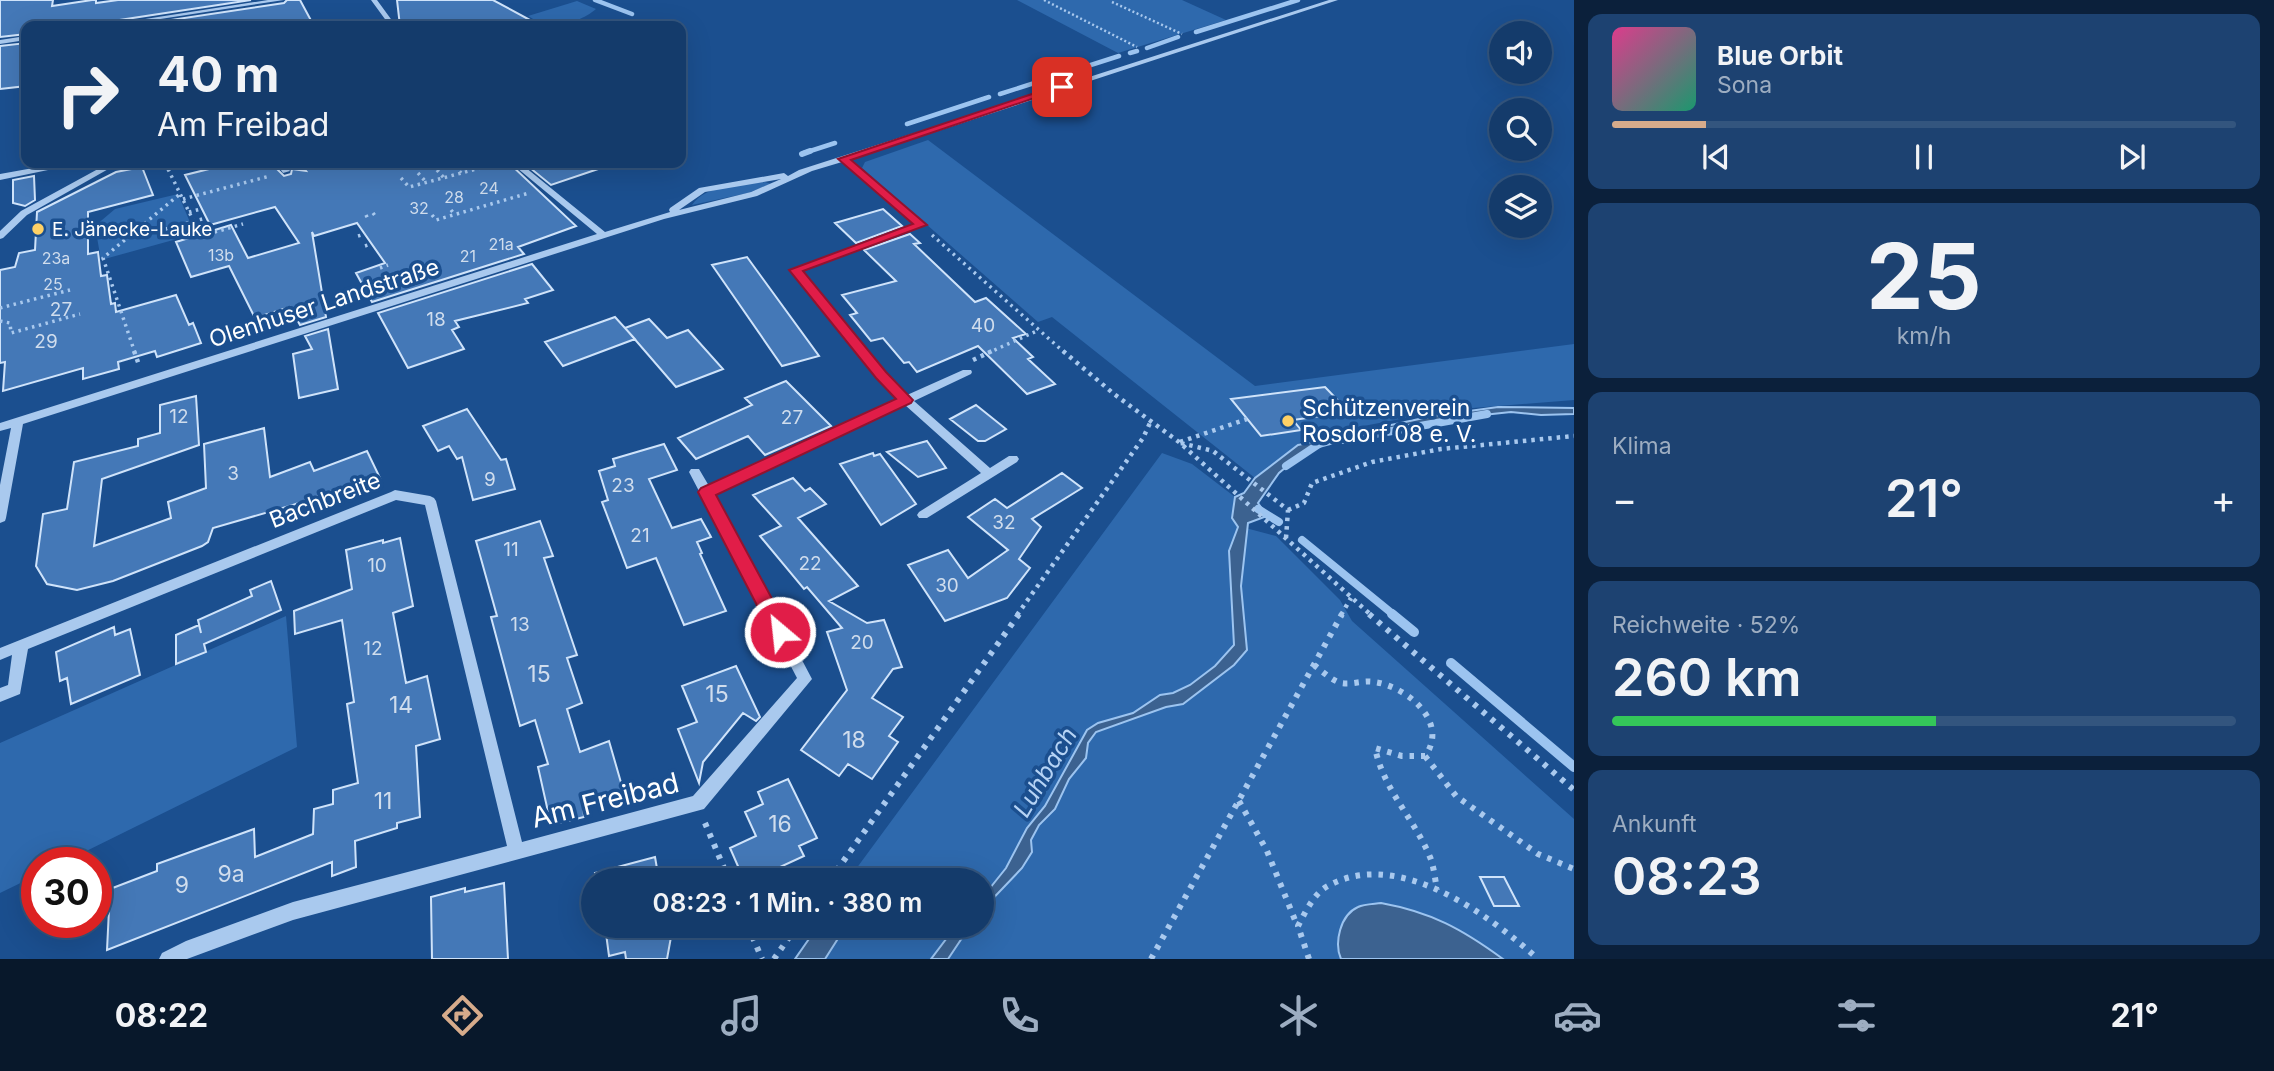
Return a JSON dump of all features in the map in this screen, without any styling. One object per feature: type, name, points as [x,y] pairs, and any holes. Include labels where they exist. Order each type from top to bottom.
[{"type":"street","points":[[137,21],[281,0]]},
{"type":"street","points":[[374,0],[389,21]]},
{"type":"street","name":"Olenhuser Landstraße","points":[[0,427],[661,216],[754,194],[809,170],[1335,0]]},
{"type":"street","points":[[0,42],[21,39]]},
{"type":"street","points":[[843,159],[921,225],[796,270],[881,375],[989,474]]},
{"type":"street","points":[[0,177],[46,168]]},
{"type":"street","points":[[0,236],[24,214],[106,168]]},
{"type":"street","points":[[521,168],[604,235]]},
{"type":"street","name":"Olenhuser Landstraße","points":[[661,216],[702,190],[809,170]]},
{"type":"street","points":[[706,492],[967,372]]},
{"type":"street","points":[[0,517],[18,421]]},
{"type":"street","points":[[923,515],[1013,459]]},
{"type":"street","name":"Am Freibad","points":[[168,959],[293,911],[698,803],[805,679],[695,472]]},
{"type":"street","name":"Bachbreite","points":[[0,654],[395,495],[430,501],[516,850]]},
{"type":"street","points":[[0,695],[15,689],[21,646]]},
{"type":"path","points":[[1044,0],[1146,52]]},
{"type":"path","points":[[1112,2],[1191,38]]},
{"type":"path","points":[[167,168],[194,222],[208,234]]},
{"type":"path","points":[[457,168],[461,173]]},
{"type":"path","points":[[401,178],[409,187],[479,168]]},
{"type":"path","points":[[437,170],[444,178]]},
{"type":"path","points":[[183,199],[286,171]]},
{"type":"path","points":[[418,173],[426,182]]},
{"type":"path","points":[[432,215],[436,220],[546,188]]},
{"type":"path","points":[[145,382],[103,258],[180,194]]},
{"type":"path","points":[[504,195],[508,199]]},
{"type":"path","points":[[486,200],[490,205]]},
{"type":"path","points":[[469,205],[474,210]]},
{"type":"path","points":[[189,212],[201,209]]},
{"type":"path","points":[[451,210],[455,215]]},
{"type":"path","points":[[162,230],[206,218]]},
{"type":"path","points":[[140,228],[208,234],[243,224]]},
{"type":"path","points":[[921,225],[1039,330],[1150,423],[1179,442],[1351,598],[1574,790]]},
{"type":"path","points":[[358,236],[365,234]]},
{"type":"path","points":[[365,246],[371,244]]},
{"type":"path","points":[[380,268],[388,265]]},
{"type":"path","points":[[387,278],[396,275]]},
{"type":"path","points":[[0,308],[70,290]]},
{"type":"path","points":[[0,321],[10,323],[10,332],[80,314]]},
{"type":"path","points":[[967,372],[974,359],[1039,330]]},
{"type":"path","points":[[1179,442],[1247,418]]},
{"type":"path","points":[[838,868],[1143,438],[1150,423]]},
{"type":"path","points":[[1288,510],[1304,503],[1312,483],[1372,462],[1441,449],[1574,436]]},
{"type":"path","points":[[1179,442],[1213,451],[1276,498],[1288,510],[1286,539]]},
{"type":"path","points":[[1151,959],[1351,598]]},
{"type":"path","points":[[1314,665],[1342,683],[1366,680],[1379,682],[1409,698],[1432,722],[1436,733],[1434,744],[1425,756]]},
{"type":"path","points":[[1425,756],[1402,756],[1376,748],[1377,760],[1386,785],[1431,860],[1437,890]]},
{"type":"path","points":[[1425,756],[1456,796],[1538,854],[1574,869]]},
{"type":"path","points":[[1239,800],[1267,851],[1309,959]]},
{"type":"path","points":[[698,803],[724,868]]},
{"type":"path","points":[[1298,926],[1315,896],[1327,886],[1356,876],[1395,878],[1437,890],[1498,924],[1538,959]]},
{"type":"path","points":[[753,938],[762,959]]},
{"type":"path","points":[[774,959],[789,938]]},
{"type":"shaded area","points":[[1017,0],[1182,0],[1226,20],[1118,53]]},
{"type":"shaded area","points":[[577,1],[596,9],[576,21],[537,21],[528,16]]},
{"type":"shaded area","points":[[928,140],[1255,386],[1574,344],[1574,400],[1448,410],[1337,431],[1302,441],[1255,478],[1052,317],[1038,322],[862,168],[865,162]]},
{"type":"shaded area","points":[[765,182],[771,184],[748,193],[692,205],[698,198],[715,189]]},
{"type":"shaded area","points":[[178,194],[195,234],[101,260],[95,226],[115,209]]},
{"type":"shaded area","points":[[1498,407],[1574,408],[1574,414],[1511,412],[1464,417],[1360,436],[1304,452],[1279,473],[1258,503],[1267,516],[1248,523],[1241,586],[1247,650],[1234,665],[1183,704],[1166,707],[1096,732],[1088,743],[1086,758],[1069,779],[1055,809],[1039,825],[1031,840],[1032,852],[1022,868],[994,897],[994,883],[1006,868],[1027,828],[1045,806],[1087,730],[1098,723],[1133,713],[1160,695],[1173,693],[1190,685],[1215,666],[1234,645],[1229,551],[1238,527],[1232,518],[1235,497],[1244,493],[1255,478],[1298,445],[1433,416]]},
{"type":"shaded area","points":[[1162,453],[1192,464],[1235,497],[1232,517],[1238,526],[1276,536],[1340,600],[1352,621],[1574,819],[1574,959],[825,959],[838,938],[994,938],[994,868],[857,868]]},
{"type":"shaded area","points":[[286,616],[297,747],[94,847],[21,847],[21,883],[0,893],[0,743]]},
{"type":"shaded area","points":[[1381,903],[1415,911],[1445,923],[1503,959],[1341,959],[1338,945],[1340,930],[1347,916],[1360,906]]},
{"type":"shaded area","points":[[810,938],[838,938],[825,959],[795,959]]},
{"type":"shaded area","points":[[947,938],[962,938],[948,959],[931,959]]},
{"type":"building","points":[[0,0],[53,0],[52,6],[92,0],[96,0],[96,3],[118,0],[251,0],[113,21],[21,21],[21,35],[0,37]]},
{"type":"building","points":[[287,0],[300,0],[311,21],[164,21],[284,3]]},
{"type":"building","points":[[397,0],[493,0],[532,21],[399,21]]},
{"type":"building","points":[[21,44],[21,87],[0,89],[0,46]]},
{"type":"building","points":[[142,168],[153,195],[88,212],[88,254],[98,252],[101,276],[107,275],[111,304],[115,303],[116,312],[176,295],[189,325],[193,323],[201,343],[157,357],[155,351],[118,362],[119,369],[83,379],[83,368],[3,391],[5,362],[0,363],[0,270],[15,267],[19,253],[35,250],[37,212],[116,172]]},
{"type":"building","points":[[213,168],[276,168],[284,176],[291,174],[292,169],[306,171],[304,168],[514,168],[576,226],[518,247],[524,254],[372,302],[356,273],[385,263],[357,223],[314,236],[312,232],[326,317],[300,325],[290,307],[255,318],[229,266],[191,277],[176,242],[231,225],[248,258],[299,243],[275,207],[210,225],[185,175]]},
{"type":"building","points":[[530,168],[601,168],[551,185]]},
{"type":"building","points":[[34,176],[35,200],[25,206],[13,203],[13,180]]},
{"type":"building","points":[[883,209],[902,226],[856,243],[835,223]]},
{"type":"building","points":[[910,234],[920,243],[914,244],[975,302],[986,298],[1026,334],[1013,338],[1033,357],[1028,359],[1055,384],[1027,394],[978,346],[917,372],[909,362],[904,363],[883,338],[871,341],[850,315],[857,313],[842,295],[896,281],[864,250]]},
{"type":"building","points":[[747,257],[819,356],[782,366],[712,265]]},
{"type":"building","points":[[532,264],[553,290],[525,299],[528,303],[455,321],[459,327],[452,330],[464,349],[408,368],[378,313]]},
{"type":"building","points":[[615,317],[635,339],[563,366],[545,342]]},
{"type":"building","points":[[649,319],[667,338],[688,330],[723,369],[676,387],[625,328]]},
{"type":"building","points":[[328,329],[338,389],[299,398],[293,354],[312,349],[305,336]]},
{"type":"building","points":[[786,381],[831,426],[765,455],[748,436],[696,459],[678,438],[752,405],[745,398]]},
{"type":"building","points":[[1325,387],[1349,412],[1293,420],[1301,430],[1261,436],[1231,399]]},
{"type":"building","points":[[196,396],[199,445],[102,479],[94,546],[171,518],[168,502],[206,488],[204,444],[264,428],[270,477],[310,462],[314,471],[367,451],[380,478],[334,496],[332,491],[213,528],[208,542],[202,546],[113,581],[77,590],[47,584],[36,566],[43,514],[67,509],[74,462],[138,446],[138,439],[160,433],[160,405]]},
{"type":"building","points":[[976,405],[1006,429],[985,441],[978,441],[950,419]]},
{"type":"building","points":[[467,409],[501,460],[506,459],[515,489],[473,500],[462,457],[457,459],[449,446],[438,451],[423,426]]},
{"type":"building","points":[[927,441],[946,468],[918,477],[887,452]]},
{"type":"building","points":[[664,444],[677,470],[649,479],[672,528],[701,519],[711,537],[697,542],[702,553],[700,554],[726,611],[684,625],[656,558],[627,568],[602,502],[608,500],[599,471],[615,466],[613,459]]},
{"type":"building","points":[[873,453],[874,456],[880,454],[916,504],[881,525],[840,464]]},
{"type":"building","points":[[1062,473],[1082,488],[1032,519],[1041,527],[1019,559],[1030,568],[1007,598],[945,621],[908,565],[948,550],[968,578],[1008,550],[968,517],[995,499],[1007,508]]},
{"type":"building","points":[[793,478],[805,491],[810,488],[826,504],[798,518],[858,586],[829,601],[867,623],[884,620],[902,667],[893,669],[872,698],[903,717],[889,736],[898,742],[872,779],[848,764],[839,776],[801,750],[847,690],[827,632],[842,628],[807,587],[804,589],[760,536],[781,526],[753,495]]},
{"type":"building","points":[[540,521],[553,556],[544,558],[577,655],[567,658],[582,703],[567,709],[580,752],[609,741],[624,793],[583,804],[584,817],[551,825],[538,767],[548,764],[535,720],[520,726],[491,617],[497,616],[476,541]]},
{"type":"building","points":[[400,538],[413,606],[393,613],[406,683],[427,676],[440,739],[416,746],[420,817],[397,823],[397,828],[355,841],[356,867],[332,876],[332,862],[107,950],[108,938],[112,938],[112,888],[157,871],[157,864],[254,829],[255,857],[313,834],[314,809],[333,804],[333,790],[358,783],[347,704],[354,702],[342,620],[295,634],[294,611],[352,589],[346,550],[383,540],[383,543]]},
{"type":"building","points":[[271,581],[281,610],[204,644],[206,652],[176,664],[176,635],[199,625],[201,633],[198,620],[252,596],[250,590]]},
{"type":"building","points":[[114,627],[115,635],[130,629],[140,675],[71,704],[67,678],[60,681],[56,652]]},
{"type":"building","points":[[736,666],[760,717],[756,721],[743,713],[703,762],[699,783],[678,729],[697,722],[682,686]]},
{"type":"building","points":[[788,779],[817,838],[799,846],[804,856],[780,868],[739,868],[730,848],[756,836],[745,812],[763,804],[758,792]]},
{"type":"building","points":[[655,857],[657,868],[614,868]]},
{"type":"building","points":[[1480,877],[1504,877],[1519,906],[1494,906]]},
{"type":"building","points":[[504,883],[508,959],[432,959],[431,897],[465,888],[465,892]]},
{"type":"building","points":[[607,938],[671,938],[667,959],[626,959],[625,952],[609,956]]},
{"type":"waterway","points":[[595,0],[632,14]]},
{"type":"waterway","points":[[1196,32],[1298,0]]},
{"type":"waterway","points":[[1147,48],[1178,37]]},
{"type":"waterway","points":[[1130,53],[1137,51]]},
{"type":"waterway","points":[[1000,94],[1119,56]]},
{"type":"waterway","points":[[907,124],[989,97]]},
{"type":"waterway","points":[[809,151],[835,143]]},
{"type":"waterway","points":[[802,154],[809,151]]},
{"type":"waterway","points":[[804,153],[809,151]]},
{"type":"waterway","name":"Luhbach","points":[[1342,440],[1487,414]]},
{"type":"waterway","name":"Luhbach","points":[[1286,466],[1319,444]]},
{"type":"waterway","points":[[1258,509],[1279,522]]},
{"type":"waterway","points":[[1302,540],[1394,615]]},
{"type":"waterway","points":[[1392,614],[1414,632]]},
{"type":"waterway","points":[[1451,663],[1574,767]]},
{"type":"place","name":"E. Jänecke-Lauke","points":[[38,229]]},
{"type":"place","name":"Schützenverein Rosdorf 08 e. V.","points":[[1288,421]]},
{"type":"route","points":[[780,632],[706,492],[906,400],[881,375],[796,270],[921,225],[843,159],[1062,87]]}]
